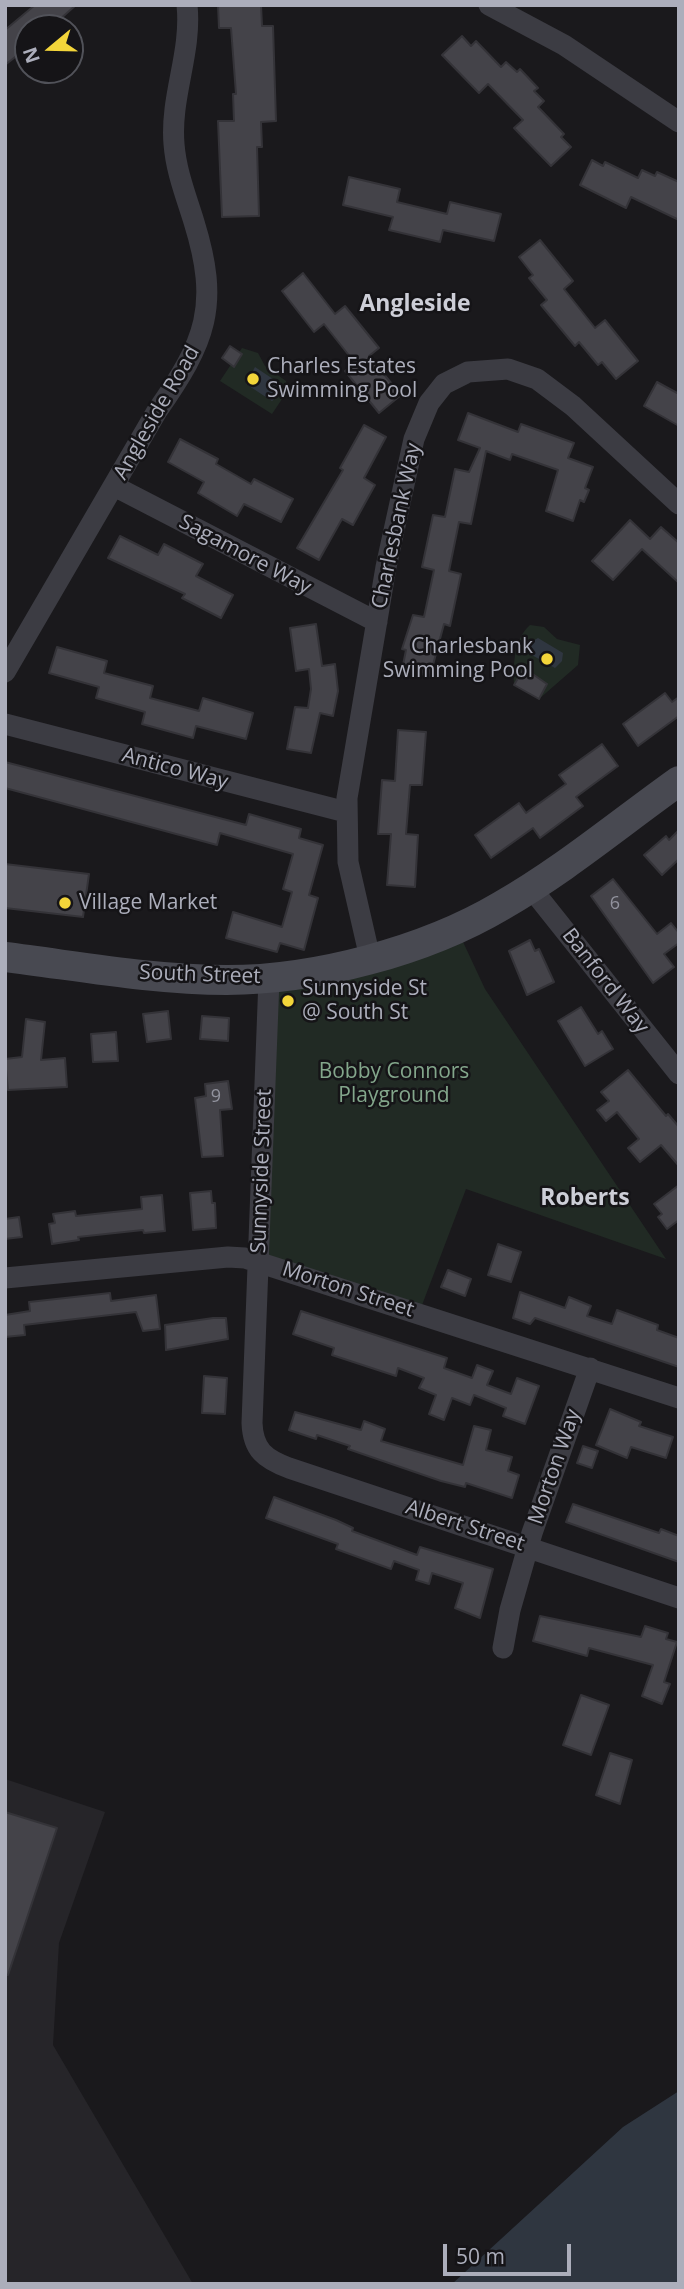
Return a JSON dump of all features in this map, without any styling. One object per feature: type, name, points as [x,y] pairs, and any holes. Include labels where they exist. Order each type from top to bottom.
[{"type":"main road","name":"South Street","points":[[5,957],[175,978],[269,979],[370,958],[457,929],[531,888],[679,780]]},
{"type":"street","name":"Angleside Road","points":[[5,672],[194,353],[207,312],[209,287],[206,263],[180,178],[174,143],[177,94],[188,46],[187,5]]},
{"type":"street","points":[[489,5],[564,45],[679,122]]},
{"type":"street","name":"Charlesbank Way","points":[[370,958],[350,876],[346,813],[377,622],[414,439],[437,391],[459,375],[495,369],[537,379],[573,406],[679,504]]},
{"type":"street","name":"Sagamore Way","points":[[114,486],[377,622]]},
{"type":"street","name":"Antico Way","points":[[5,724],[346,813]]},
{"type":"street","name":"Banford Way","points":[[531,888],[679,1074]]},
{"type":"street","name":"Sunnyside Street","points":[[256,1446],[252,1423],[269,979]]},
{"type":"street","name":"Morton Street","points":[[5,1278],[228,1256],[259,1262],[679,1398]]},
{"type":"street","name":"Morton Way","points":[[503,1648],[510,1610],[529,1547],[590,1368]]},
{"type":"street","name":"Albert Street","points":[[256,1446],[269,1460],[289,1468],[679,1598]]},
{"type":"shaded area","points":[[255,367],[282,385],[278,396],[272,401],[246,384]]},
{"type":"shaded area","name":"Charlesbank Swimming Pool","points":[[538,638],[563,653],[562,661],[555,668],[530,654],[531,642]]},
{"type":"shaded area","points":[[5,1779],[105,1812],[59,1943],[53,2045],[193,2284],[5,2284]]},
{"type":"shaded area","points":[[679,2091],[679,2284],[452,2284],[623,2127]]},
{"type":"green space","name":"Charles Estates Swimming Pool","points":[[242,348],[258,353],[265,366],[286,381],[288,390],[272,414],[220,381]]},
{"type":"green space","name":"Charlesbank Swimming Pool","points":[[530,625],[544,627],[557,639],[580,645],[578,665],[539,699],[514,685],[514,660],[518,645]]},
{"type":"green space","name":"Bobby Connors Playground","points":[[457,929],[485,989],[666,1259],[466,1189],[419,1313],[259,1262],[269,979]]},
{"type":"building","points":[[35,5],[76,5],[66,14],[24,14]]},
{"type":"building","points":[[218,5],[261,5],[262,26],[273,26],[276,121],[261,122],[262,147],[257,147],[259,216],[222,217],[218,121],[234,121],[233,94],[236,94],[231,28],[219,28]]},
{"type":"building","points":[[14,22],[14,58],[5,65],[5,30]]},
{"type":"building","points":[[462,36],[471,46],[476,41],[501,67],[506,62],[517,72],[520,69],[538,88],[534,91],[544,101],[538,107],[564,134],[561,137],[571,147],[551,166],[514,128],[523,120],[488,84],[479,93],[442,55]]},
{"type":"building","points":[[592,160],[603,166],[605,162],[638,178],[642,170],[655,176],[657,172],[679,182],[679,220],[631,197],[626,208],[580,185]]},
{"type":"building","points":[[349,177],[400,189],[397,202],[447,214],[450,202],[501,214],[494,241],[443,230],[440,242],[389,230],[393,217],[343,205]]},
{"type":"building","points":[[540,240],[573,281],[564,289],[595,328],[605,320],[638,361],[616,379],[602,362],[598,365],[579,342],[575,346],[541,305],[547,300],[529,278],[533,275],[519,257]]},
{"type":"building","points":[[303,273],[335,314],[345,306],[379,348],[369,356],[401,395],[379,413],[345,371],[355,363],[324,324],[314,332],[282,291]]},
{"type":"building","points":[[230,346],[242,354],[234,367],[222,358]]},
{"type":"building","points":[[657,382],[679,394],[679,426],[644,406]]},
{"type":"building","points":[[468,413],[518,432],[521,424],[574,443],[568,458],[593,467],[585,488],[589,490],[584,502],[580,500],[573,521],[546,511],[558,470],[512,454],[510,460],[486,451],[471,524],[459,522],[449,571],[461,574],[450,626],[444,624],[430,676],[402,670],[406,650],[402,649],[413,615],[424,617],[434,570],[422,567],[433,515],[445,517],[455,469],[469,472],[480,448],[458,440]]},
{"type":"building","points":[[364,425],[386,437],[364,478],[375,485],[353,525],[342,519],[319,560],[297,548],[343,470],[340,468]]},
{"type":"building","points":[[180,439],[218,459],[216,464],[251,484],[254,479],[293,499],[281,522],[244,504],[237,516],[198,493],[204,482],[168,462]]},
{"type":"building","points":[[630,520],[650,539],[661,527],[679,543],[679,583],[642,549],[613,580],[592,561]]},
{"type":"building","points":[[120,536],[158,555],[164,544],[203,564],[196,576],[233,595],[221,618],[182,598],[185,594],[108,558]]},
{"type":"building","points":[[316,624],[322,666],[335,664],[338,691],[333,716],[320,713],[311,753],[287,749],[295,707],[308,708],[311,689],[309,669],[296,671],[290,628]]},
{"type":"building","points":[[57,647],[107,661],[104,673],[153,686],[150,698],[199,711],[203,698],[253,713],[246,739],[196,726],[193,738],[142,724],[145,712],[96,698],[99,687],[49,673]]},
{"type":"building","points":[[524,668],[547,684],[539,699],[514,685]]},
{"type":"building","points":[[665,693],[672,702],[679,697],[679,716],[638,746],[623,724]]},
{"type":"building","points":[[398,730],[426,732],[422,785],[410,785],[406,834],[418,835],[415,887],[387,885],[391,834],[378,834],[382,780],[395,781]]},
{"type":"building","points":[[602,744],[618,766],[576,797],[583,806],[540,838],[533,828],[491,858],[475,835],[519,803],[526,813],[566,784],[559,775]]},
{"type":"building","points":[[5,762],[246,825],[249,814],[301,829],[299,838],[323,845],[309,895],[318,898],[304,950],[280,943],[277,952],[226,938],[233,912],[282,927],[292,892],[283,889],[293,854],[220,833],[217,845],[5,788]]},
{"type":"building","points":[[679,830],[679,859],[662,875],[644,855],[666,836],[669,840]]},
{"type":"building","points":[[5,864],[89,874],[83,917],[5,908]]},
{"type":"building","points":[[613,879],[657,934],[671,923],[679,933],[679,943],[664,954],[674,967],[653,983],[591,896]]},
{"type":"building","points":[[530,940],[535,951],[539,949],[554,982],[527,995],[509,951]]},
{"type":"building","points":[[581,1007],[598,1034],[602,1031],[613,1049],[585,1066],[558,1021]]},
{"type":"building","points":[[168,1011],[171,1039],[147,1042],[143,1014]]},
{"type":"building","points":[[202,1016],[229,1018],[228,1041],[200,1039]]},
{"type":"building","points":[[26,1019],[45,1022],[41,1060],[65,1058],[67,1087],[8,1090],[5,1059],[22,1057]]},
{"type":"building","points":[[116,1032],[118,1061],[93,1062],[91,1034]]},
{"type":"building","points":[[628,1070],[666,1116],[668,1114],[679,1127],[679,1166],[661,1145],[640,1162],[628,1148],[639,1139],[617,1112],[606,1121],[597,1110],[609,1101],[601,1092]]},
{"type":"building","points":[[228,1081],[232,1109],[220,1110],[223,1156],[202,1157],[195,1098],[206,1096],[205,1084]]},
{"type":"building","points":[[679,1185],[679,1220],[667,1229],[658,1217],[662,1214],[654,1204]]},
{"type":"building","points":[[211,1191],[212,1203],[215,1203],[216,1228],[193,1230],[190,1193]]},
{"type":"building","points":[[162,1195],[165,1231],[144,1233],[143,1230],[78,1237],[79,1240],[52,1244],[49,1224],[55,1223],[53,1214],[75,1211],[76,1216],[142,1209],[141,1197]]},
{"type":"building","points":[[19,1217],[22,1237],[5,1239],[5,1219]]},
{"type":"building","points":[[498,1244],[521,1252],[511,1282],[488,1275]]},
{"type":"building","points":[[448,1270],[471,1279],[465,1296],[441,1287]]},
{"type":"building","points":[[520,1292],[565,1308],[569,1297],[591,1306],[587,1316],[612,1324],[617,1310],[658,1325],[657,1330],[679,1338],[679,1367],[535,1318],[530,1324],[513,1318]]},
{"type":"building","points":[[110,1293],[111,1301],[156,1295],[160,1329],[143,1331],[136,1312],[24,1325],[25,1335],[5,1337],[5,1315],[30,1311],[29,1302]]},
{"type":"building","points":[[301,1311],[447,1358],[444,1368],[472,1378],[477,1365],[493,1371],[487,1385],[511,1394],[517,1378],[539,1386],[525,1424],[503,1416],[506,1408],[474,1395],[470,1405],[452,1398],[444,1420],[429,1414],[436,1395],[419,1388],[424,1378],[398,1368],[396,1376],[332,1355],[334,1348],[293,1334]]},
{"type":"building","points":[[226,1318],[228,1339],[166,1350],[165,1325]]},
{"type":"building","points":[[204,1376],[227,1378],[225,1414],[202,1413]]},
{"type":"building","points":[[610,1409],[641,1422],[639,1426],[673,1437],[666,1458],[631,1447],[627,1458],[596,1445]]},
{"type":"building","points":[[295,1412],[361,1430],[364,1421],[385,1429],[381,1441],[463,1465],[474,1426],[491,1430],[486,1450],[512,1457],[508,1471],[519,1475],[512,1498],[466,1483],[465,1487],[441,1481],[348,1449],[350,1446],[317,1435],[316,1439],[289,1430]]},
{"type":"building","points":[[583,1446],[598,1451],[592,1468],[577,1463]]},
{"type":"building","points":[[274,1497],[336,1520],[353,1528],[352,1531],[417,1555],[420,1547],[493,1569],[480,1618],[455,1608],[463,1583],[432,1573],[429,1584],[416,1580],[419,1570],[394,1561],[391,1569],[336,1549],[338,1544],[266,1518]]},
{"type":"building","points":[[573,1504],[659,1533],[661,1529],[679,1536],[679,1562],[566,1522]]},
{"type":"building","points":[[540,1616],[641,1637],[645,1626],[668,1633],[666,1639],[677,1642],[664,1682],[670,1684],[662,1704],[642,1696],[653,1665],[589,1648],[587,1656],[533,1641]]},
{"type":"building","points":[[581,1695],[609,1705],[591,1755],[563,1745]]},
{"type":"building","points":[[610,1753],[632,1760],[620,1804],[596,1795]]},
{"type":"building","points":[[5,1812],[57,1828],[8,1975],[5,1975]]},
{"type":"place","name":"Charles Estates Swimming Pool","points":[[253,379]]},
{"type":"place","name":"Charlesbank Swimming Pool","points":[[547,659]]},
{"type":"place","name":"Village Market","points":[[65,903]]},
{"type":"place","name":"Sunnyside St @ South St","points":[[288,1001]]},
{"type":"district","name":"Angleside","points":[[415,304]]},
{"type":"district","name":"Roberts","points":[[585,1198]]}]
